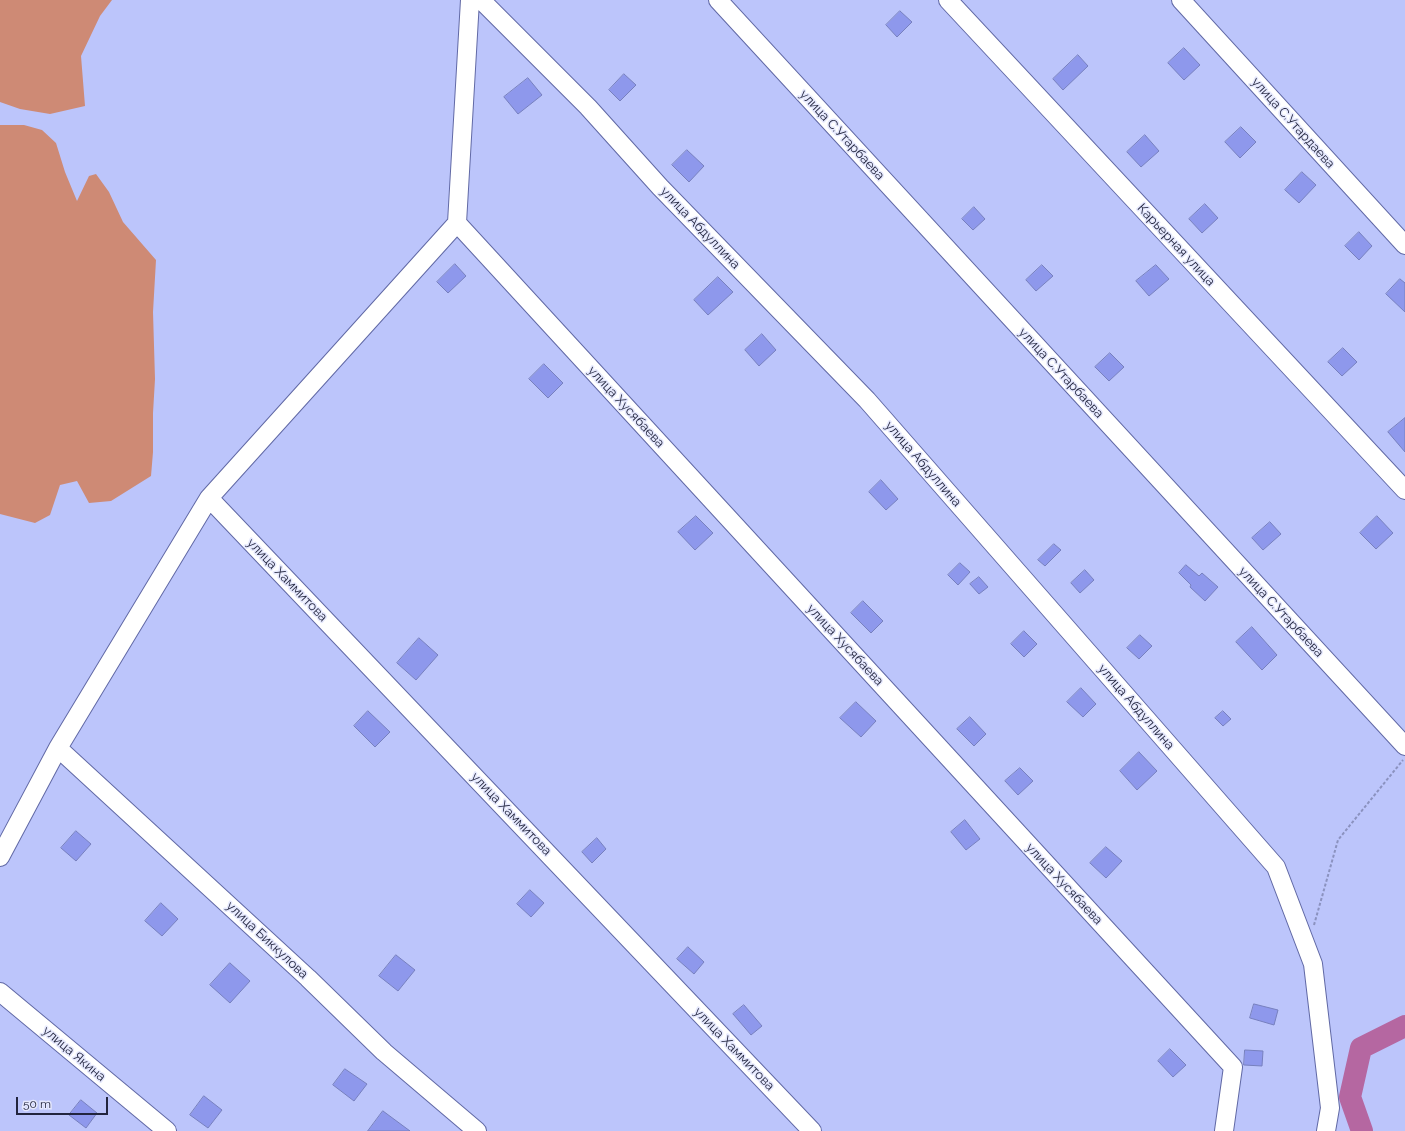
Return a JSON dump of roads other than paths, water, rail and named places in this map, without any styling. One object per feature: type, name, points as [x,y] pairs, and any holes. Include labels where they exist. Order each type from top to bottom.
[{"type":"street","points":[[0,857],[58,748],[209,498],[457,222],[470,0]]},
{"type":"street","name":"улица Абдуллина","points":[[481,0],[588,107],[660,187],[867,400],[1276,867],[1313,964],[1330,1108],[1326,1131]]},
{"type":"street","name":"улица С.Утарбаева","points":[[718,0],[1405,746]]},
{"type":"street","name":"Карьерная улица","points":[[948,0],[1405,490]]},
{"type":"street","name":"улица С.Утардаева","points":[[1181,0],[1405,246]]},
{"type":"street","name":"улица Хусябаева","points":[[457,222],[1234,1067],[1224,1131]]},
{"type":"street","name":"улица Хаммитова","points":[[209,498],[812,1131]]},
{"type":"street","name":"улица Биккулова","points":[[58,748],[308,978],[384,1052],[477,1131]]},
{"type":"street","name":"улица Якина","points":[[0,992],[167,1131]]},
{"type":"waterway","points":[[1362,1131],[1350,1097],[1361,1048],[1405,1026]]}]
